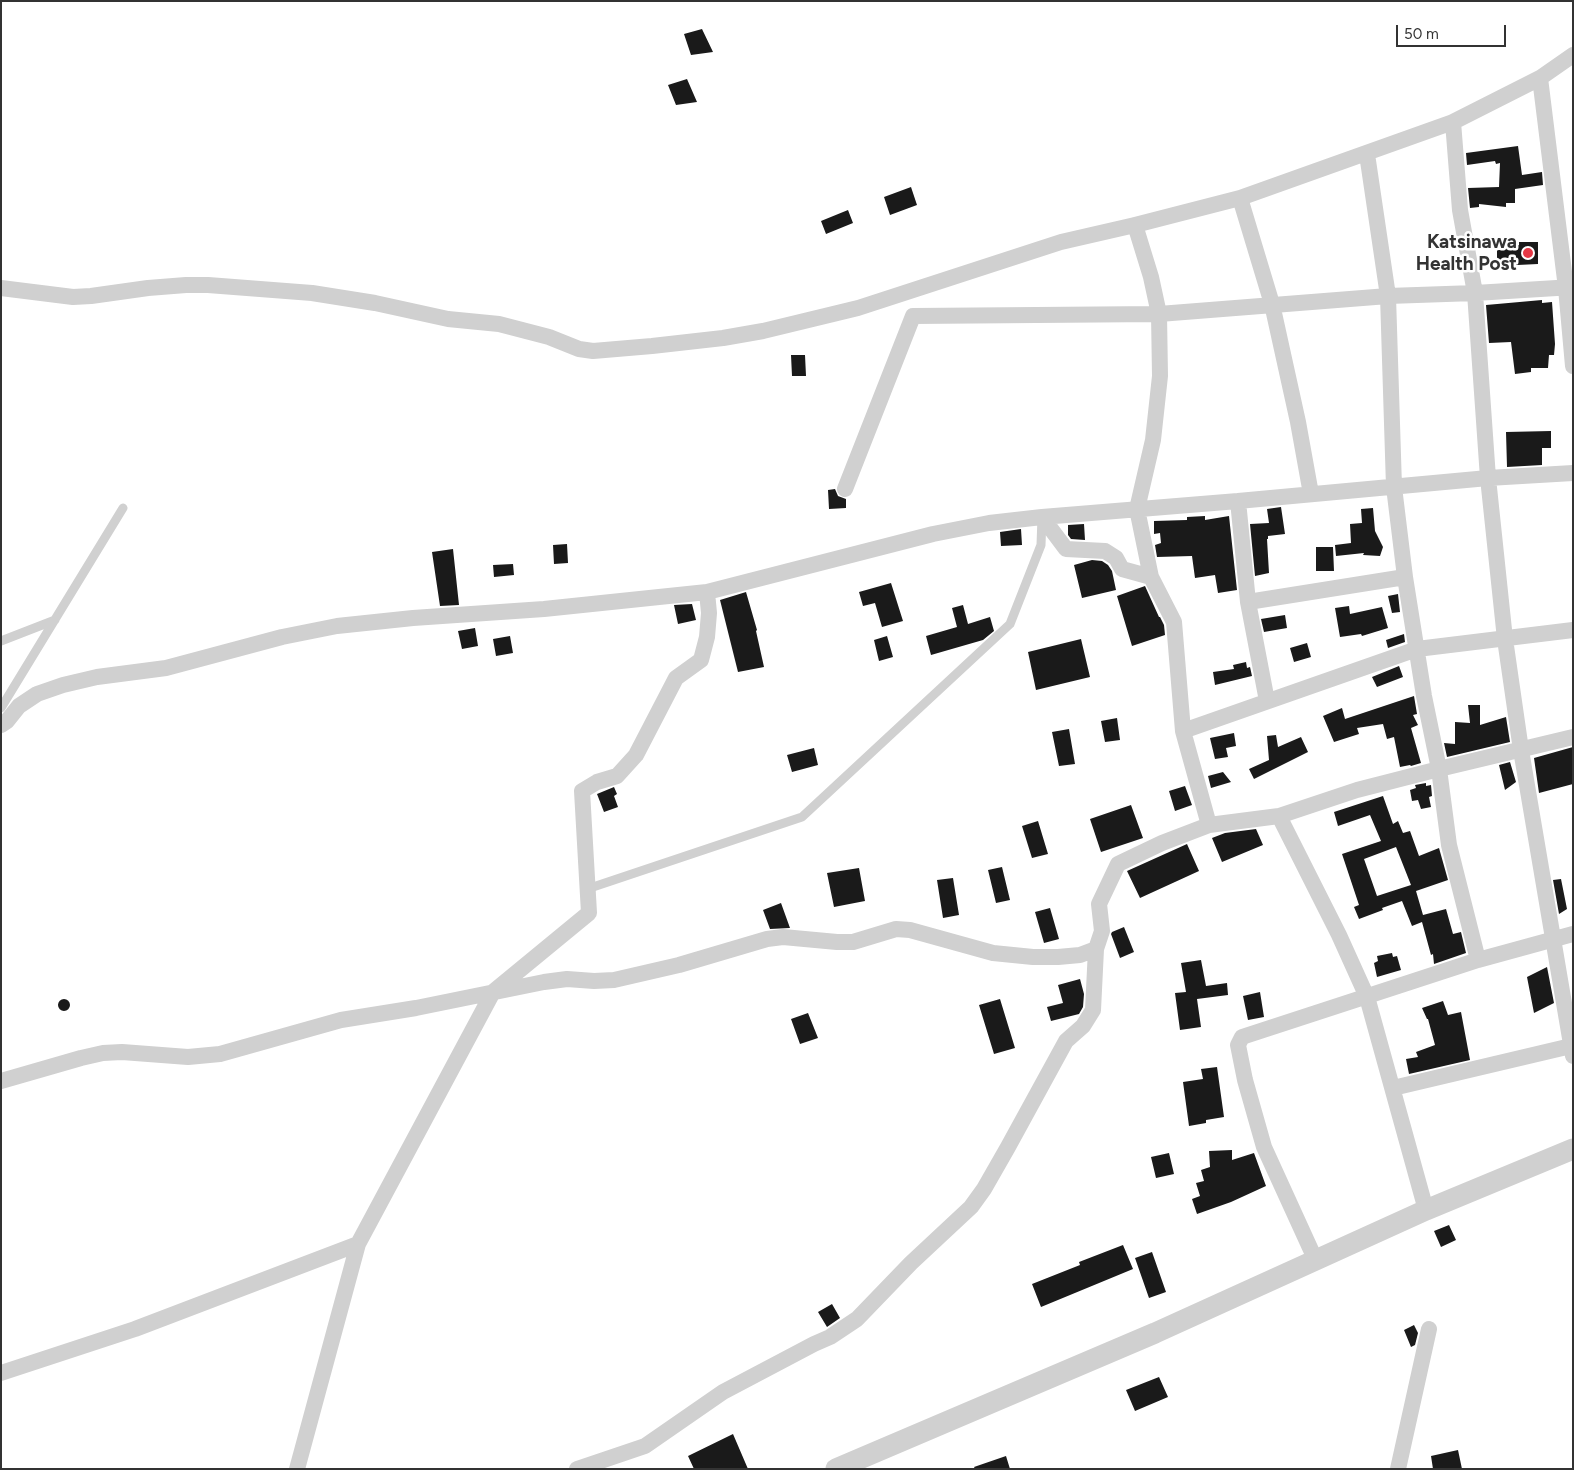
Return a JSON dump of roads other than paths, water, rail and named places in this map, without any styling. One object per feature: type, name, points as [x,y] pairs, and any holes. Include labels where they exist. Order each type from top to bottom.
[{"type":"street","points":[[1,288],[73,296],[91,296],[186,285],[312,293],[375,303],[439,318],[500,324],[550,337],[579,349],[593,351],[723,338],[763,331],[858,308],[1061,242],[1240,198],[1454,122],[1540,78],[1573,55]]},
{"type":"street","points":[[1540,78],[1569,287],[1573,366]]},
{"type":"street","points":[[1393,1088],[1572,1051],[1521,750],[1505,639],[1488,478],[1474,293],[1460,210],[1454,122]]},
{"type":"street","points":[[1367,154],[1388,296],[1394,487],[1405,577],[1424,696],[1439,769],[1449,846],[1478,960]]},
{"type":"street","points":[[1240,198],[1272,304],[1298,422],[1311,494]]},
{"type":"street","points":[[1135,225],[1151,277],[1159,314],[1160,376],[1153,440],[1137,509],[1151,577],[1174,622],[1183,731],[1209,825]]},
{"type":"street","points":[[845,489],[913,316],[1159,314],[1388,296],[1569,287]]},
{"type":"street","points":[[1,725],[19,706],[37,694],[63,685],[97,677],[166,668],[282,637],[338,626],[413,618],[544,609],[707,592],[933,534],[989,523],[1488,478],[1573,474]]},
{"type":"street","points":[[1238,502],[1248,602],[1267,701]]},
{"type":"street","points":[[1042,517],[1066,549],[1105,551],[1116,558],[1122,569],[1151,577]]},
{"type":"street","points":[[1248,602],[1405,577]]},
{"type":"street","points":[[297,1469],[358,1244],[493,992],[589,913],[582,790],[597,782],[617,776],[636,755],[676,678],[701,660],[707,637],[709,613],[707,592]]},
{"type":"street","points":[[1183,731],[1417,649],[1573,630]]},
{"type":"street","points":[[577,1469],[645,1446],[723,1392],[830,1337],[858,1319],[911,1263],[971,1206],[1008,1147],[1066,1041],[1083,1026],[1093,1010],[1096,949],[1102,931],[1099,904],[1118,864],[1162,843],[1209,825],[1279,816],[1357,790],[1573,737]]},
{"type":"street","points":[[1279,816],[1339,935],[1367,997],[1426,1210]]},
{"type":"street","points":[[1,1081],[103,1053],[122,1052],[188,1057],[220,1054],[341,1020],[416,1008],[560,980],[614,980],[679,965],[766,939],[783,937],[853,942],[896,929],[910,930],[993,953],[1033,957],[1080,955],[1096,949]]},
{"type":"street","points":[[1316,1261],[1264,1148],[1245,1080],[1238,1045],[1242,1037],[1478,960],[1573,934]]},
{"type":"street","points":[[836,1469],[1155,1333],[1426,1210],[1573,1149]]},
{"type":"street","points":[[1,1373],[135,1329],[358,1244]]},
{"type":"street","points":[[1398,1469],[1429,1329]]},
{"type":"lane","points":[[1,708],[123,508]]},
{"type":"lane","points":[[587,889],[802,817],[1010,624],[1041,544],[1042,517]]},
{"type":"lane","points":[[1,641],[55,620]]},
{"type":"place","name":"Katsinawa Health Post","points":[[1528,253]]}]
